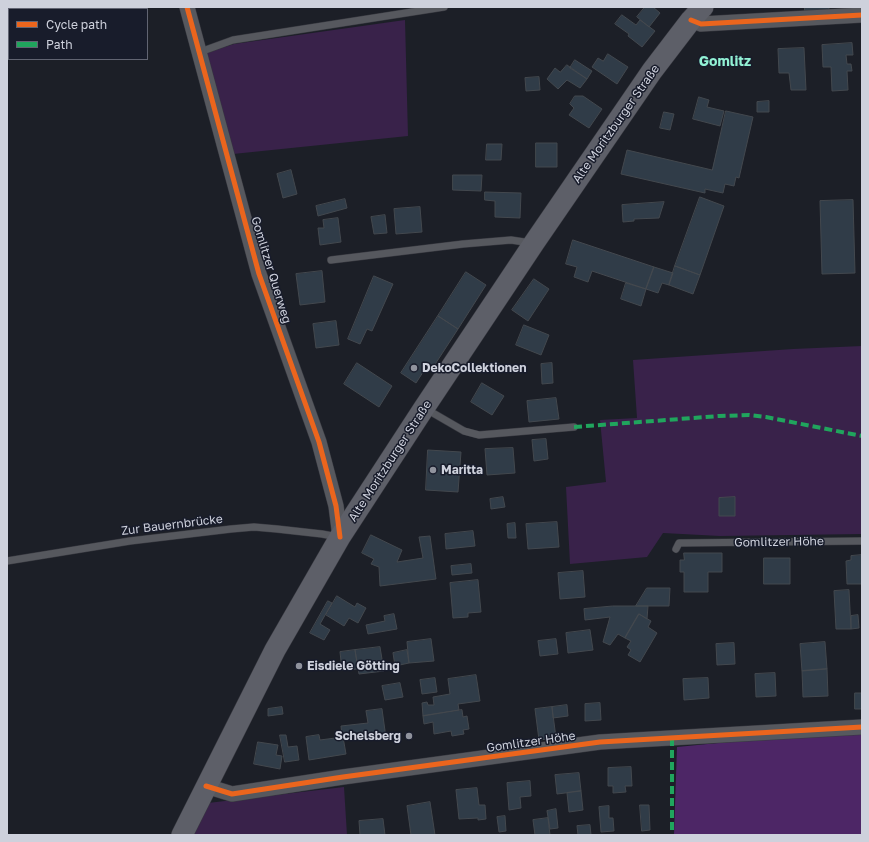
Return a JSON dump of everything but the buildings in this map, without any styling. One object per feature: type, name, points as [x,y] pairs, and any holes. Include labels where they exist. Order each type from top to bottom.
[{"type":"main road","name":"Alte Moritzburger Straße","points":[[182,835],[275,650],[340,537],[534,243],[652,71],[697,14]]},
{"type":"street","name":"Gomlitzer Querweg","points":[[187,7],[259,274],[319,442],[336,506],[340,537]]},
{"type":"street","points":[[697,14],[701,24],[859,17]]},
{"type":"street","name":"Gomlitzer Höhe","points":[[206,786],[232,794],[343,777],[600,742],[862,727]]},
{"type":"lane","points":[[200,52],[233,40],[444,7]]},
{"type":"lane","points":[[331,260],[463,244],[511,240],[534,243]]},
{"type":"lane","points":[[424,408],[464,431],[479,435],[574,427]]},
{"type":"lane","name":"Zur Bauernbrücke","points":[[7,561],[130,541],[231,528],[277,529],[340,537]]},
{"type":"lane","name":"Gomlitzer Höhe","points":[[676,549],[680,543],[862,541]]},
{"type":"shaded area","points":[[405,20],[408,136],[233,154],[203,54],[234,44]]},
{"type":"shaded area","points":[[862,346],[862,534],[720,536],[663,533],[647,557],[570,564],[566,487],[606,482],[600,420],[637,418],[633,360],[793,349]]},
{"type":"shaded area","points":[[862,729],[862,835],[674,835],[677,747]]},
{"type":"shaded area","points":[[344,787],[347,835],[192,835],[208,803]]},
{"type":"marked path","points":[[574,427],[749,415],[862,436]]},
{"type":"marked path","points":[[672,738],[672,835]]},
{"type":"cycle path","points":[[187,7],[259,274],[319,442],[336,506],[340,537]]},
{"type":"cycle path","points":[[691,20],[701,24],[862,15]]},
{"type":"cycle path","points":[[206,786],[232,794],[343,777],[600,742],[862,727]]},
{"type":"place","name":"DekoCollektionen","points":[[414,368]]},
{"type":"place","name":"Maritta","points":[[433,470]]},
{"type":"place","name":"Eisdiele Götting","points":[[299,666]]},
{"type":"place","name":"Schelsberg","points":[[409,736]]},
{"type":"district","name":"Gomlitz","points":[[725,62]]}]
